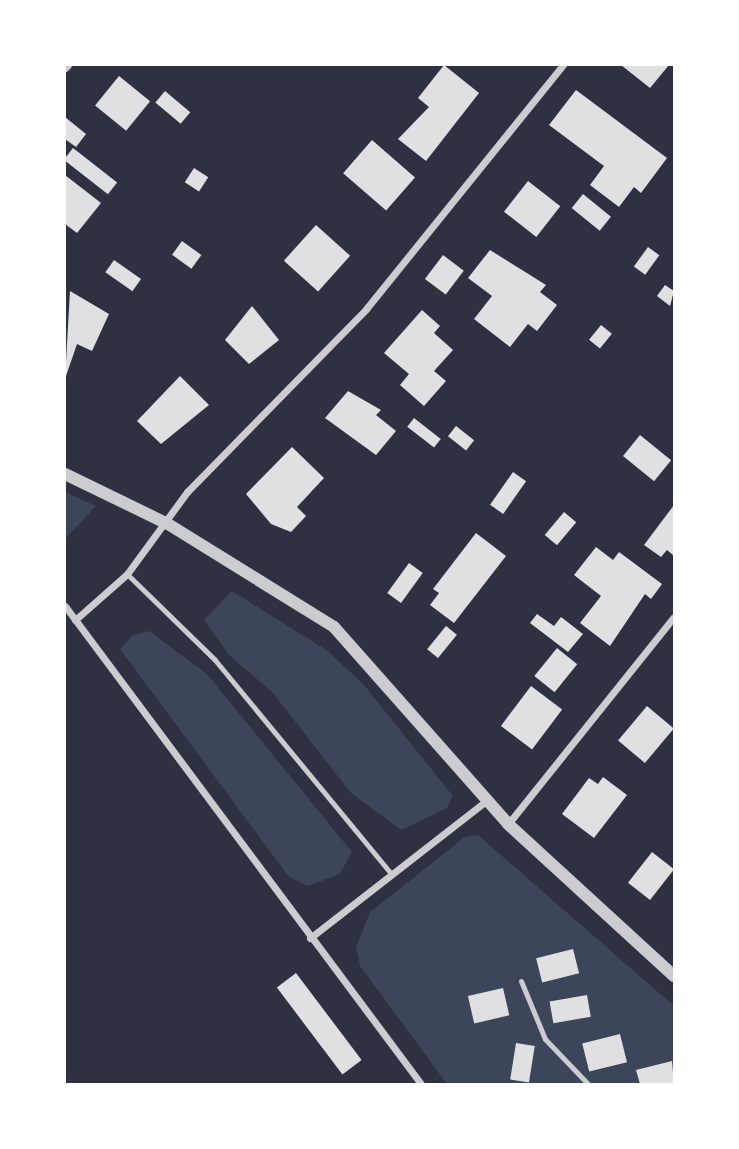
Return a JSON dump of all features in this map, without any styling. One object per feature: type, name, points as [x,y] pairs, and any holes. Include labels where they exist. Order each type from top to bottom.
[{"type":"street","points":[[75,620],[127,574],[168,524],[187,492],[366,309],[563,65]]},
{"type":"street","points":[[65,474],[168,524],[334,627],[508,824],[674,976]]},
{"type":"street","points":[[65,606],[421,1084]]},
{"type":"street","points":[[508,824],[674,617]]},
{"type":"street","points":[[310,938],[486,801]]},
{"type":"lane","points":[[127,574],[215,660],[392,875]]},
{"type":"lane","points":[[521,981],[545,1039],[589,1084]]},
{"type":"shaded area","points":[[65,492],[96,506],[65,539]]},
{"type":"shaded area","points":[[232,591],[328,651],[364,685],[453,796],[447,808],[401,830],[351,793],[273,693],[229,655],[204,620]]},
{"type":"shaded area","points":[[149,631],[207,674],[352,852],[340,874],[308,886],[289,877],[120,649],[133,635]]},
{"type":"shaded area","points":[[478,835],[674,1006],[674,1084],[447,1084],[360,966],[356,947],[370,912],[465,837]]},
{"type":"building","points":[[444,65],[479,93],[426,161],[398,139],[429,107],[418,98]]},
{"type":"building","points":[[621,65],[669,65],[650,88]]},
{"type":"building","points":[[119,76],[150,101],[126,131],[95,106]]},
{"type":"building","points":[[576,90],[667,158],[641,193],[634,187],[619,207],[590,185],[604,166],[549,125]]},
{"type":"building","points":[[165,91],[190,112],[181,124],[155,102]]},
{"type":"building","points":[[65,117],[86,134],[76,147],[65,139]]},
{"type":"building","points":[[372,140],[415,177],[386,211],[343,173]]},
{"type":"building","points":[[73,148],[117,182],[108,194],[65,161]]},
{"type":"building","points":[[194,168],[208,177],[199,192],[185,182]]},
{"type":"building","points":[[65,175],[101,203],[77,233],[65,224]]},
{"type":"building","points":[[528,181],[560,206],[536,237],[504,212]]},
{"type":"building","points":[[583,194],[611,217],[600,231],[572,208]]},
{"type":"building","points":[[316,225],[350,256],[318,291],[284,261]]},
{"type":"building","points":[[182,241],[201,255],[191,269],[172,255]]},
{"type":"building","points":[[648,247],[659,255],[645,275],[634,266]]},
{"type":"building","points":[[490,250],[546,285],[540,292],[557,305],[537,331],[528,324],[510,347],[474,319],[492,296],[468,278]]},
{"type":"building","points":[[443,255],[464,271],[446,295],[425,279]]},
{"type":"building","points":[[114,260],[141,279],[132,291],[105,272]]},
{"type":"building","points":[[665,285],[674,291],[670,306],[657,296]]},
{"type":"building","points":[[70,291],[109,314],[92,351],[77,344],[65,379]]},
{"type":"building","points":[[252,306],[279,340],[249,364],[225,340]]},
{"type":"building","points":[[422,310],[440,326],[434,333],[453,350],[434,371],[446,381],[424,406],[400,385],[409,374],[384,353]]},
{"type":"building","points":[[601,325],[612,334],[600,349],[589,340]]},
{"type":"building","points":[[180,376],[209,405],[161,444],[137,421]]},
{"type":"building","points":[[348,391],[381,410],[376,415],[396,431],[376,455],[325,418]]},
{"type":"building","points":[[414,418],[441,439],[434,448],[407,427]]},
{"type":"building","points":[[456,426],[474,440],[466,450],[448,436]]},
{"type":"building","points":[[640,435],[671,460],[654,481],[623,456]]},
{"type":"building","points":[[292,447],[324,478],[297,507],[306,516],[291,532],[271,524],[246,494]]},
{"type":"building","points":[[513,472],[526,481],[503,514],[490,505]]},
{"type":"building","points":[[674,505],[674,556],[667,550],[661,557],[644,545]]},
{"type":"building","points":[[564,512],[576,522],[557,545],[545,535]]},
{"type":"building","points":[[476,533],[506,556],[454,623],[430,605],[439,593],[433,589]]},
{"type":"building","points":[[596,547],[613,560],[619,552],[662,584],[651,599],[645,594],[610,646],[580,623],[601,596],[574,575]]},
{"type":"building","points":[[409,563],[423,573],[401,603],[387,593]]},
{"type":"building","points":[[537,614],[554,626],[561,617],[583,634],[568,652],[530,623]]},
{"type":"building","points":[[446,626],[457,635],[438,658],[427,649]]},
{"type":"building","points":[[557,648],[577,664],[555,692],[534,676]]},
{"type":"building","points":[[531,686],[562,709],[532,749],[501,726]]},
{"type":"building","points":[[647,706],[674,728],[645,763],[618,740]]},
{"type":"building","points":[[603,777],[627,795],[594,838],[562,814],[589,778],[598,784]]},
{"type":"building","points":[[652,852],[674,869],[650,900],[628,883]]},
{"type":"building","points":[[573,949],[579,973],[542,982],[536,958]]},
{"type":"building","points":[[296,973],[362,1060],[342,1074],[277,987]]},
{"type":"building","points":[[503,988],[509,1015],[474,1023],[468,996]]},
{"type":"building","points":[[587,995],[591,1017],[553,1023],[550,1002]]},
{"type":"building","points":[[620,1034],[627,1062],[589,1072],[582,1043]]},
{"type":"building","points":[[516,1043],[535,1046],[529,1083],[510,1080]]},
{"type":"building","points":[[672,1061],[674,1084],[640,1084],[636,1070]]}]
